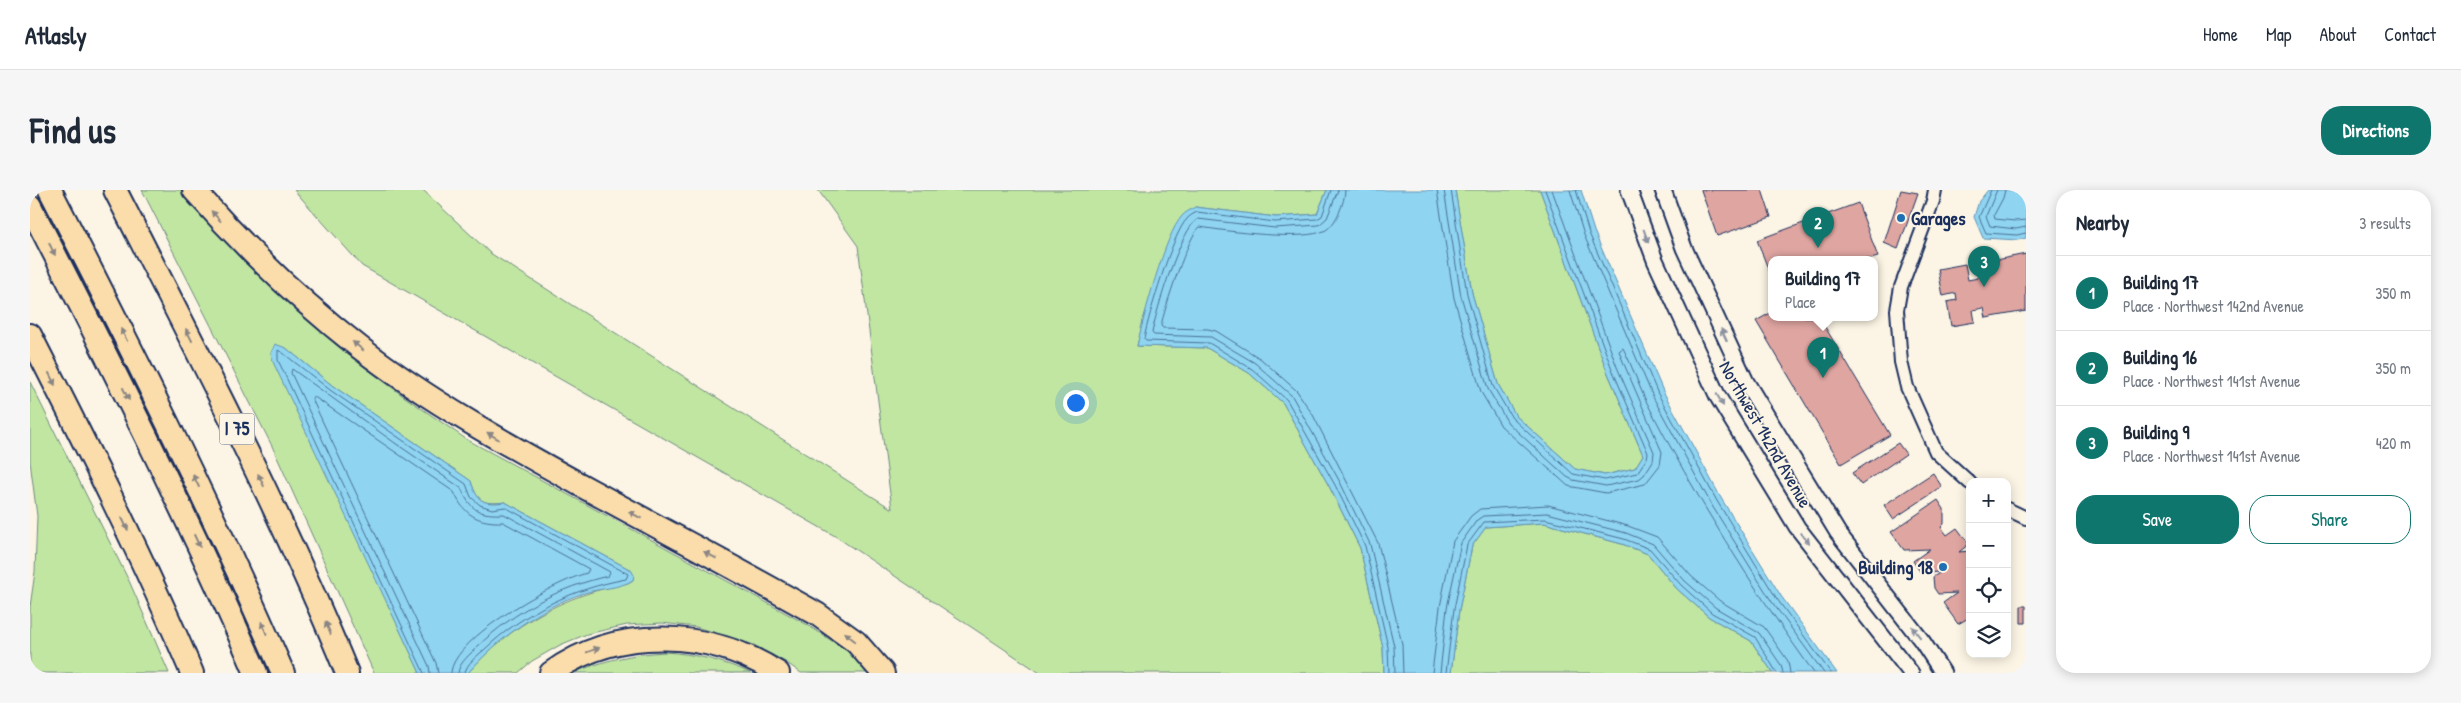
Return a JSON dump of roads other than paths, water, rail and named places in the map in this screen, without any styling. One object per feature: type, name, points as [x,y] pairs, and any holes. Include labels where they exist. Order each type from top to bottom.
[{"type":"highway","points":[[50,190],[160,404],[283,673]]},
{"type":"highway","name":"I 75","points":[[115,190],[240,436],[297,557],[347,673]]},
{"type":"highway","points":[[194,190],[240,241],[275,275],[360,347],[408,382],[505,444],[817,614],[856,642],[883,673]]},
{"type":"highway","points":[[30,206],[145,432],[256,673]]},
{"type":"highway","points":[[30,335],[106,484],[162,602],[192,673]]},
{"type":"highway","points":[[551,673],[584,653],[603,646],[650,638],[698,641],[724,647],[748,656],[778,673]]},
{"type":"street","name":"Northwest 142nd Avenue","points":[[1629,190],[1655,260],[1718,397],[1797,527],[1911,673]]},
{"type":"street","name":"Northwest 142nd Avenue","points":[[1663,190],[1684,248],[1746,382],[1838,533],[1922,640],[1943,673]]},
{"type":"street","points":[[1935,190],[1930,209],[1901,287],[1897,310],[1901,362],[1907,387],[1936,452],[1966,479]]},
{"type":"street","points":[[2011,511],[2026,518]]},
{"type":"water","points":[[1327,190],[1455,190],[1472,293],[1498,384],[1516,416],[1575,469],[1605,475],[1635,468],[1643,455],[1607,371],[1540,190],[1581,190],[1594,231],[1663,391],[1721,498],[1781,596],[1837,673],[1773,673],[1751,641],[1709,617],[1677,589],[1648,554],[1622,544],[1544,523],[1486,527],[1472,546],[1459,610],[1451,673],[1384,673],[1383,648],[1360,548],[1330,488],[1283,403],[1249,373],[1207,348],[1137,346],[1149,298],[1162,258],[1175,226],[1185,213],[1195,207],[1276,217],[1317,214]]},
{"type":"water","points":[[1988,190],[2026,190],[2026,238],[2018,240],[1983,238],[1974,217],[1979,201]]},
{"type":"water","points":[[275,344],[286,348],[333,386],[471,481],[476,494],[482,500],[492,503],[505,502],[631,570],[634,575],[633,580],[622,585],[584,593],[568,599],[536,616],[506,636],[468,673],[420,673],[273,362],[271,353]]},
{"type":"place","name":"Garages","points":[[1901,218]]},
{"type":"place","name":"Building 16","points":[[1818,248]]},
{"type":"place","name":"Building 9","points":[[1984,287]]},
{"type":"place","name":"Building 17","points":[[1823,378]]},
{"type":"place","name":"Building 18","points":[[1943,567]]}]
